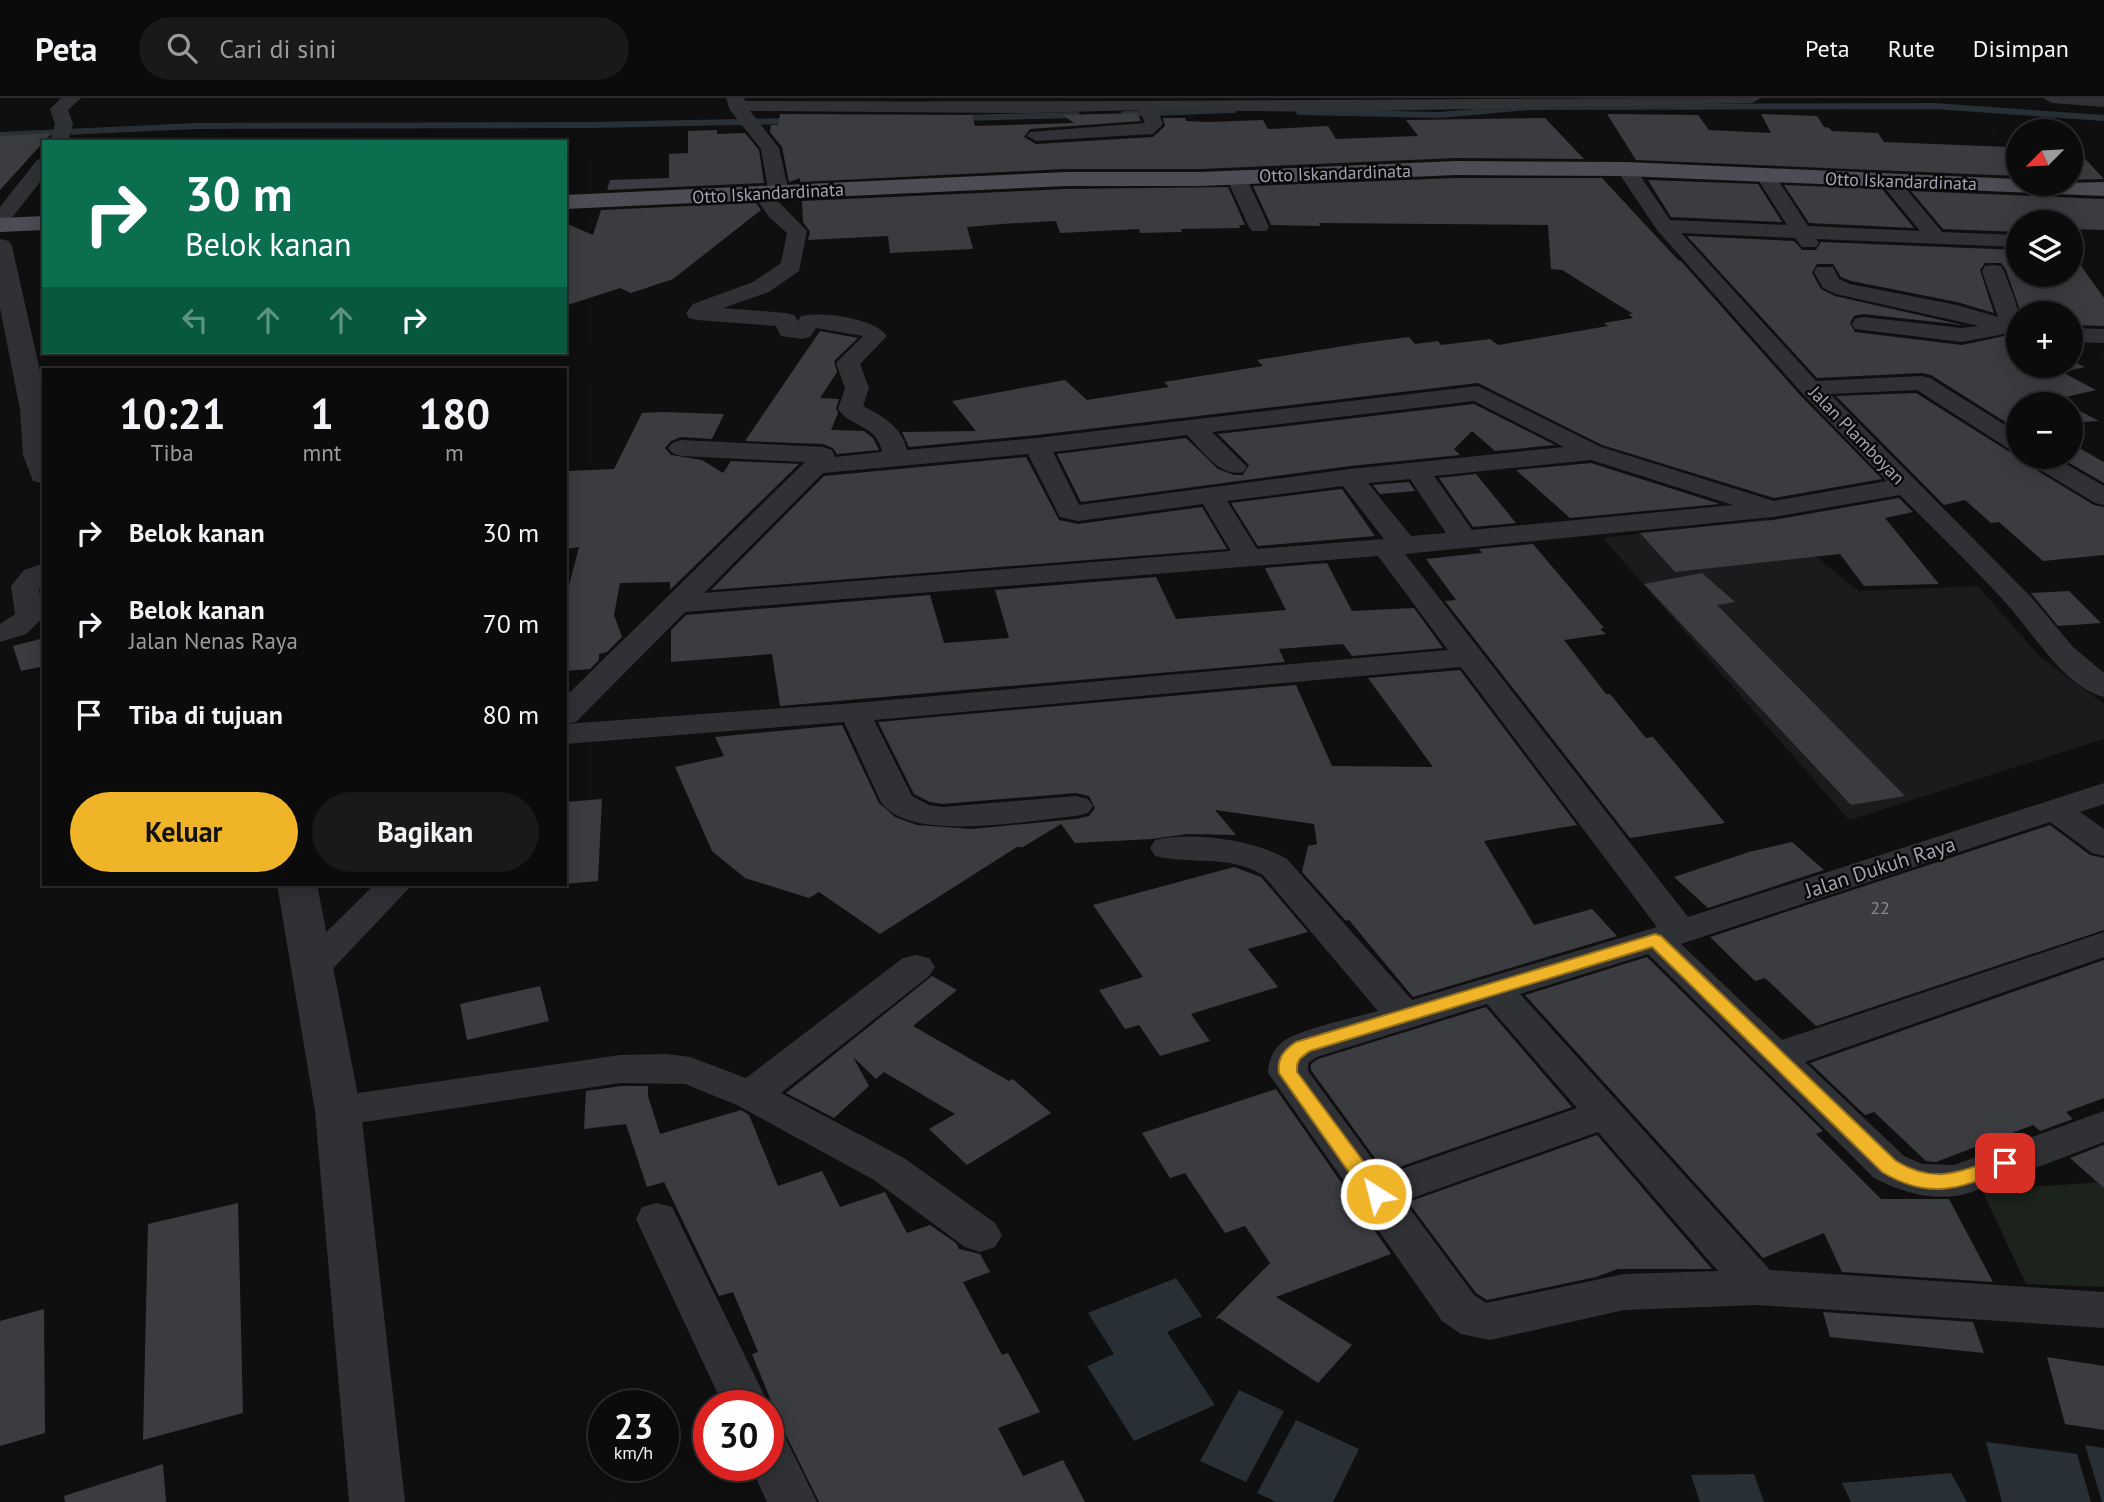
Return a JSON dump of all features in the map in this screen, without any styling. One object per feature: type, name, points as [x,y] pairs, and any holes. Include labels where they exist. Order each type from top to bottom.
[{"type":"main road","name":"Otto Iskandardinata","points":[[567,202],[1066,179],[1236,177],[1456,168],[1626,169],[2104,188]]},
{"type":"main road","points":[[0,222],[42,223]]},
{"type":"street","points":[[62,133],[59,109],[72,98]]},
{"type":"street","points":[[737,105],[1032,103],[1149,113],[1752,98]]},
{"type":"street","points":[[2052,98],[2104,102]]},
{"type":"street","points":[[737,105],[772,153],[770,193],[776,213],[797,231],[790,266],[761,287],[701,309],[697,313],[786,320],[789,331],[802,332],[809,321],[858,326],[873,332],[876,337],[848,363],[852,389],[896,444],[895,460]]},
{"type":"street","points":[[1036,136],[1147,130],[1149,113]]},
{"type":"street","points":[[0,222],[42,167]]},
{"type":"street","name":"Jalan Plamboyan","points":[[1626,169],[1664,226],[1810,388],[2021,604],[2062,653],[2104,688]]},
{"type":"street","points":[[1765,175],[1807,239]]},
{"type":"street","points":[[1236,177],[1259,227]]},
{"type":"street","points":[[1889,181],[1936,237]]},
{"type":"street","points":[[1664,226],[1807,239],[1936,237],[2006,240]]},
{"type":"street","points":[[0,246],[34,409],[42,468]]},
{"type":"street","points":[[1993,271],[2006,308]]},
{"type":"street","points":[[1825,272],[1831,283],[1839,288],[1957,312],[2006,326]]},
{"type":"street","points":[[1863,324],[1962,335],[2006,329]]},
{"type":"street","points":[[2083,335],[2104,336]]},
{"type":"street","points":[[1810,388],[1922,383],[2006,436]]},
{"type":"street","points":[[567,713],[819,460],[852,389]]},
{"type":"street","points":[[681,448],[819,460],[895,460],[1037,446],[1478,393],[1592,452],[1773,509]]},
{"type":"street","points":[[1193,428],[1234,467]]},
{"type":"street","points":[[1037,446],[1072,513],[1350,477],[1592,452]]},
{"type":"street","points":[[2064,469],[2092,481],[2104,497]]},
{"type":"street","points":[[1417,470],[1464,539]]},
{"type":"street","points":[[1350,477],[1469,657],[1667,936],[1776,1057],[1889,1167],[1908,1178],[1933,1183],[1957,1181],[2103,1127]]},
{"type":"street","points":[[674,604],[1394,546],[1773,509],[1906,486]]},
{"type":"street","points":[[1210,495],[1248,556]]},
{"type":"street","points":[[0,633],[16,628],[30,616],[23,596],[24,586],[29,578],[42,571]]},
{"type":"street","points":[[567,734],[855,712],[1469,657]]},
{"type":"street","points":[[855,712],[898,802],[909,811],[924,816],[942,817],[1076,806]]},
{"type":"street","name":"Jalan Dukuh Raya","points":[[1376,1194],[1288,1073],[1287,1062],[1303,1047],[1667,936],[2104,793]]},
{"type":"street","points":[[2055,810],[2104,845]]},
{"type":"street","points":[[1167,848],[1243,854],[1266,860],[1275,867],[1404,1016]]},
{"type":"street","points":[[297,886],[338,1111],[376,1502]]},
{"type":"street","points":[[312,968],[393,886]]},
{"type":"street","points":[[1776,1057],[2104,944]]},
{"type":"street","points":[[751,1095],[916,967]]},
{"type":"street","points":[[1494,988],[1758,1287]]},
{"type":"street","points":[[338,1111],[644,1068],[690,1071],[751,1095],[881,1164],[980,1235]]},
{"type":"street","points":[[1605,1114],[1376,1194],[1458,1308],[1477,1321],[1490,1322],[1624,1292],[1758,1287],[2104,1310]]},
{"type":"street","points":[[657,1219],[739,1390]]},
{"type":"street","points":[[782,1481],[792,1502]]},
{"type":"shaded area","points":[[1767,519],[1859,591],[1978,586],[2039,656],[2104,704],[2104,739],[1849,820],[1603,538]]},
{"type":"shaded area","points":[[2104,1182],[2104,1287],[2026,1284],[1982,1190]]},
{"type":"shaded area","points":[[1176,1278],[1202,1316],[1167,1332],[1215,1405],[1134,1441],[1087,1366],[1114,1354],[1088,1313]]},
{"type":"shaded area","points":[[1239,1390],[1284,1411],[1246,1482],[1200,1461]]},
{"type":"shaded area","points":[[1296,1420],[1359,1449],[1333,1502],[1276,1502],[1257,1493]]},
{"type":"shaded area","points":[[1986,1442],[2077,1454],[2091,1502],[2002,1502]]},
{"type":"shaded area","points":[[2085,1445],[2104,1448],[2104,1502],[2102,1502]]},
{"type":"shaded area","points":[[1951,1473],[1967,1502],[1851,1502],[1842,1483]]},
{"type":"shaded area","points":[[1754,1474],[1764,1502],[1700,1502],[1691,1475]]},
{"type":"building","points":[[1137,113],[1141,121],[1030,129],[1024,137],[1036,144],[1153,137],[1165,126],[1163,118],[1208,122],[1263,120],[1268,129],[1328,126],[1336,139],[1418,136],[1406,120],[1545,118],[1584,159],[1456,158],[1200,169],[1066,169],[800,182],[800,178],[789,182],[782,147],[770,132],[771,125],[778,125],[780,114],[972,115],[975,126],[1074,123],[1063,115]]},
{"type":"building","points":[[1607,114],[1698,115],[1709,130],[1771,133],[1761,114],[1817,116],[1824,127],[1832,131],[1878,133],[1884,142],[2006,147],[2006,175],[1636,160]]},
{"type":"building","points":[[717,130],[717,134],[745,133],[759,150],[764,183],[607,190],[610,180],[669,178],[669,154],[688,153],[688,131]]},
{"type":"building","points":[[50,133],[0,190],[0,136]]},
{"type":"building","points":[[2083,157],[2104,179],[2083,180]]},
{"type":"building","points":[[1456,178],[1602,178],[1680,260],[1800,395],[1882,479],[1774,498],[1602,445],[1478,383],[1037,435],[909,447],[902,432],[976,431],[952,401],[1065,380],[1087,400],[1169,387],[1164,382],[1263,366],[1257,360],[1362,343],[1409,337],[1415,344],[1438,341],[1441,345],[1490,339],[1498,345],[1608,326],[1604,323],[1633,318],[1628,314],[1633,314],[1562,270],[1551,269],[1548,225],[1271,225],[1253,186]]},
{"type":"building","points":[[1648,180],[1758,184],[1782,222],[1671,217]]},
{"type":"building","points":[[1784,185],[1882,189],[1914,228],[1809,223]]},
{"type":"building","points":[[1228,187],[1245,225],[1239,225],[1240,228],[1181,229],[1182,232],[1140,233],[1139,229],[1060,233],[1056,221],[1002,224],[967,227],[973,249],[890,253],[888,236],[808,240],[810,232],[803,222],[802,201],[1066,189]]},
{"type":"building","points":[[1911,191],[2104,199],[2104,230],[2083,229],[2083,210],[2006,210],[2006,232],[1943,229]]},
{"type":"building","points":[[756,203],[761,210],[673,279],[631,293],[620,288],[567,305],[567,224],[593,235],[601,210]]},
{"type":"building","points":[[1687,236],[1794,241],[1802,250],[1816,250],[1821,242],[2006,250],[2006,270],[2001,263],[1985,263],[1980,270],[1994,313],[1957,302],[1851,281],[1841,277],[1833,264],[1817,264],[1812,273],[1821,289],[1835,296],[1963,325],[1863,314],[1854,316],[1850,323],[1855,332],[1962,345],[2006,336],[2006,378],[2073,378],[2096,390],[2083,393],[2006,392],[2006,422],[1931,375],[1922,373],[1817,378]]},
{"type":"building","points":[[2083,269],[2104,298],[2104,326],[2083,325],[2083,301],[2017,301],[2012,287],[2083,287]]},
{"type":"building","points":[[820,331],[858,338],[834,361],[837,372],[820,398],[839,399],[836,408],[838,413],[831,430],[864,431],[873,438],[879,450],[837,454],[833,448],[823,444],[745,441]]},
{"type":"building","points":[[1916,393],[2006,450],[2006,469],[2034,469],[2094,505],[2104,507],[2104,555],[2043,561],[1999,522],[1991,523],[1965,500],[1944,505],[1836,396]]},
{"type":"building","points":[[1474,404],[1555,445],[1495,451],[1472,431],[1454,449],[1460,455],[1350,466],[1081,502],[1057,454],[1186,438],[1218,469],[1234,475],[1243,475],[1249,465],[1218,434]]},
{"type":"building","points":[[642,413],[724,414],[712,439],[681,437],[671,441],[665,448],[671,455],[702,460],[723,473],[731,461],[799,464],[670,590],[670,582],[620,583],[614,615],[622,637],[607,652],[599,654],[599,660],[590,669],[567,671],[567,593],[579,547],[567,549],[568,471],[614,469]]},
{"type":"building","points":[[2083,413],[2099,421],[2083,422]]},
{"type":"building","points":[[2083,450],[2104,462],[2104,483],[2080,469],[2083,469]]},
{"type":"building","points":[[1026,457],[1059,520],[1078,524],[1202,507],[1227,549],[711,590],[824,476]]},
{"type":"building","points":[[1591,463],[1720,504],[1570,518],[1516,470]]},
{"type":"building","points":[[1476,474],[1516,523],[1473,527],[1439,478]]},
{"type":"building","points":[[1409,482],[1415,491],[1380,494],[1373,485]]},
{"type":"building","points":[[1342,489],[1375,536],[1258,546],[1231,503]]},
{"type":"building","points":[[1899,498],[1913,512],[1885,518],[1939,584],[1864,586],[1840,554],[1675,572],[1640,533],[1773,520]]},
{"type":"building","points":[[1533,544],[1604,628],[1600,629],[1606,634],[1564,640],[1606,694],[1610,694],[1646,738],[1653,737],[1725,823],[1630,838],[1445,601],[1456,600],[1426,559],[1482,553],[1479,549]]},
{"type":"building","points":[[1327,563],[1352,611],[1414,608],[1443,648],[1352,656],[1343,644],[1279,649],[1285,662],[780,706],[772,654],[671,662],[671,630],[686,615],[930,595],[944,643],[1009,638],[995,590],[1156,577],[1176,619],[1286,610],[1265,568]]},
{"type":"building","points":[[1702,573],[1735,602],[1717,605],[1905,796],[1851,805],[1644,584]]},
{"type":"building","points":[[2069,591],[2101,623],[2058,626],[2031,593]]},
{"type":"building","points":[[42,639],[42,666],[21,671],[13,646]]},
{"type":"building","points":[[1460,670],[1577,825],[1484,841],[1534,925],[1592,909],[1617,936],[1413,997],[1349,920],[1346,921],[1302,872],[1308,846],[1317,844],[1314,824],[1215,810],[1236,835],[1187,834],[1152,839],[1075,843],[1061,824],[1023,847],[1017,847],[880,934],[819,892],[809,898],[745,878],[712,851],[675,767],[724,756],[715,737],[842,725],[879,803],[895,817],[917,825],[972,829],[1076,819],[1089,816],[1095,808],[1089,796],[1076,793],[942,804],[930,802],[914,794],[878,722],[1296,685],[1332,766],[1433,767],[1368,678]]},
{"type":"building","points":[[602,799],[598,881],[567,884],[567,802]]},
{"type":"building","points":[[2050,825],[2090,855],[2104,858],[2104,930],[1816,1026],[1765,978],[1755,981],[1710,937]]},
{"type":"building","points":[[1792,842],[1824,870],[1708,908],[1674,877],[1749,852]]},
{"type":"building","points":[[1234,867],[1261,877],[1308,932],[1248,949],[1278,987],[1191,1014],[1210,1041],[1160,1056],[1139,1025],[1125,1029],[1099,990],[1143,977],[1093,905]]},
{"type":"building","points":[[1647,957],[1823,1131],[1816,1134],[1881,1199],[1949,1199],[1993,1282],[1842,1272],[1824,1233],[1763,1258],[1525,995]]},
{"type":"building","points":[[2104,960],[2104,1098],[2066,1112],[2073,1119],[2040,1131],[2033,1125],[1936,1162],[1926,1161],[1874,1112],[1865,1115],[1810,1063]]},
{"type":"building","points":[[932,976],[957,990],[913,1026],[1009,1081],[1013,1079],[1051,1113],[967,1165],[929,1129],[955,1114],[884,1072],[876,1079],[853,1057],[869,1086],[834,1118],[786,1093]]},
{"type":"building","points":[[540,986],[549,1021],[467,1040],[460,1004]]},
{"type":"building","points":[[1486,1007],[1572,1107],[1385,1172],[1311,1070],[1311,1064],[1318,1059]]},
{"type":"building","points":[[648,1086],[648,1096],[660,1134],[741,1110],[749,1115],[778,1186],[822,1171],[840,1207],[885,1192],[907,1233],[930,1225],[956,1243],[959,1249],[980,1254],[990,1272],[963,1282],[1002,1355],[1008,1353],[1040,1412],[998,1428],[1023,1476],[1063,1460],[1085,1502],[819,1502],[784,1431],[784,1390],[767,1390],[752,1354],[758,1352],[733,1292],[719,1296],[664,1182],[647,1187],[626,1124],[584,1129],[586,1091]]},
{"type":"building","points":[[1276,1089],[1391,1254],[1276,1297],[1352,1345],[1318,1383],[1219,1318],[1215,1319],[1270,1263],[1245,1226],[1225,1233],[1185,1173],[1170,1178],[1142,1133]]},
{"type":"building","points":[[1597,1135],[1712,1269],[1618,1269],[1596,1277],[1487,1300],[1476,1293],[1408,1202]]},
{"type":"building","points":[[2104,1146],[2104,1188],[2070,1158]]},
{"type":"building","points":[[238,1203],[243,1413],[143,1440],[148,1224]]},
{"type":"building","points":[[44,1309],[45,1433],[0,1446],[0,1321]]},
{"type":"building","points":[[1823,1312],[1973,1322],[1984,1353],[1830,1337]]},
{"type":"building","points":[[2047,1357],[2104,1366],[2104,1430],[2065,1424]]},
{"type":"building","points":[[163,1464],[166,1502],[65,1502],[64,1496]]},
{"type":"waterway","points":[[1299,112],[1440,115],[1528,107],[1933,106],[2104,118]]},
{"type":"waterway","points":[[1124,114],[1234,110]]},
{"type":"waterway","points":[[960,118],[1077,115]]},
{"type":"waterway","points":[[0,135],[196,126],[592,125],[793,121]]},
{"type":"route","points":[[1376,1194],[1288,1073],[1287,1062],[1293,1054],[1303,1047],[1655,940],[1889,1167],[1908,1178],[1933,1183],[1957,1181],[2005,1163]]}]
